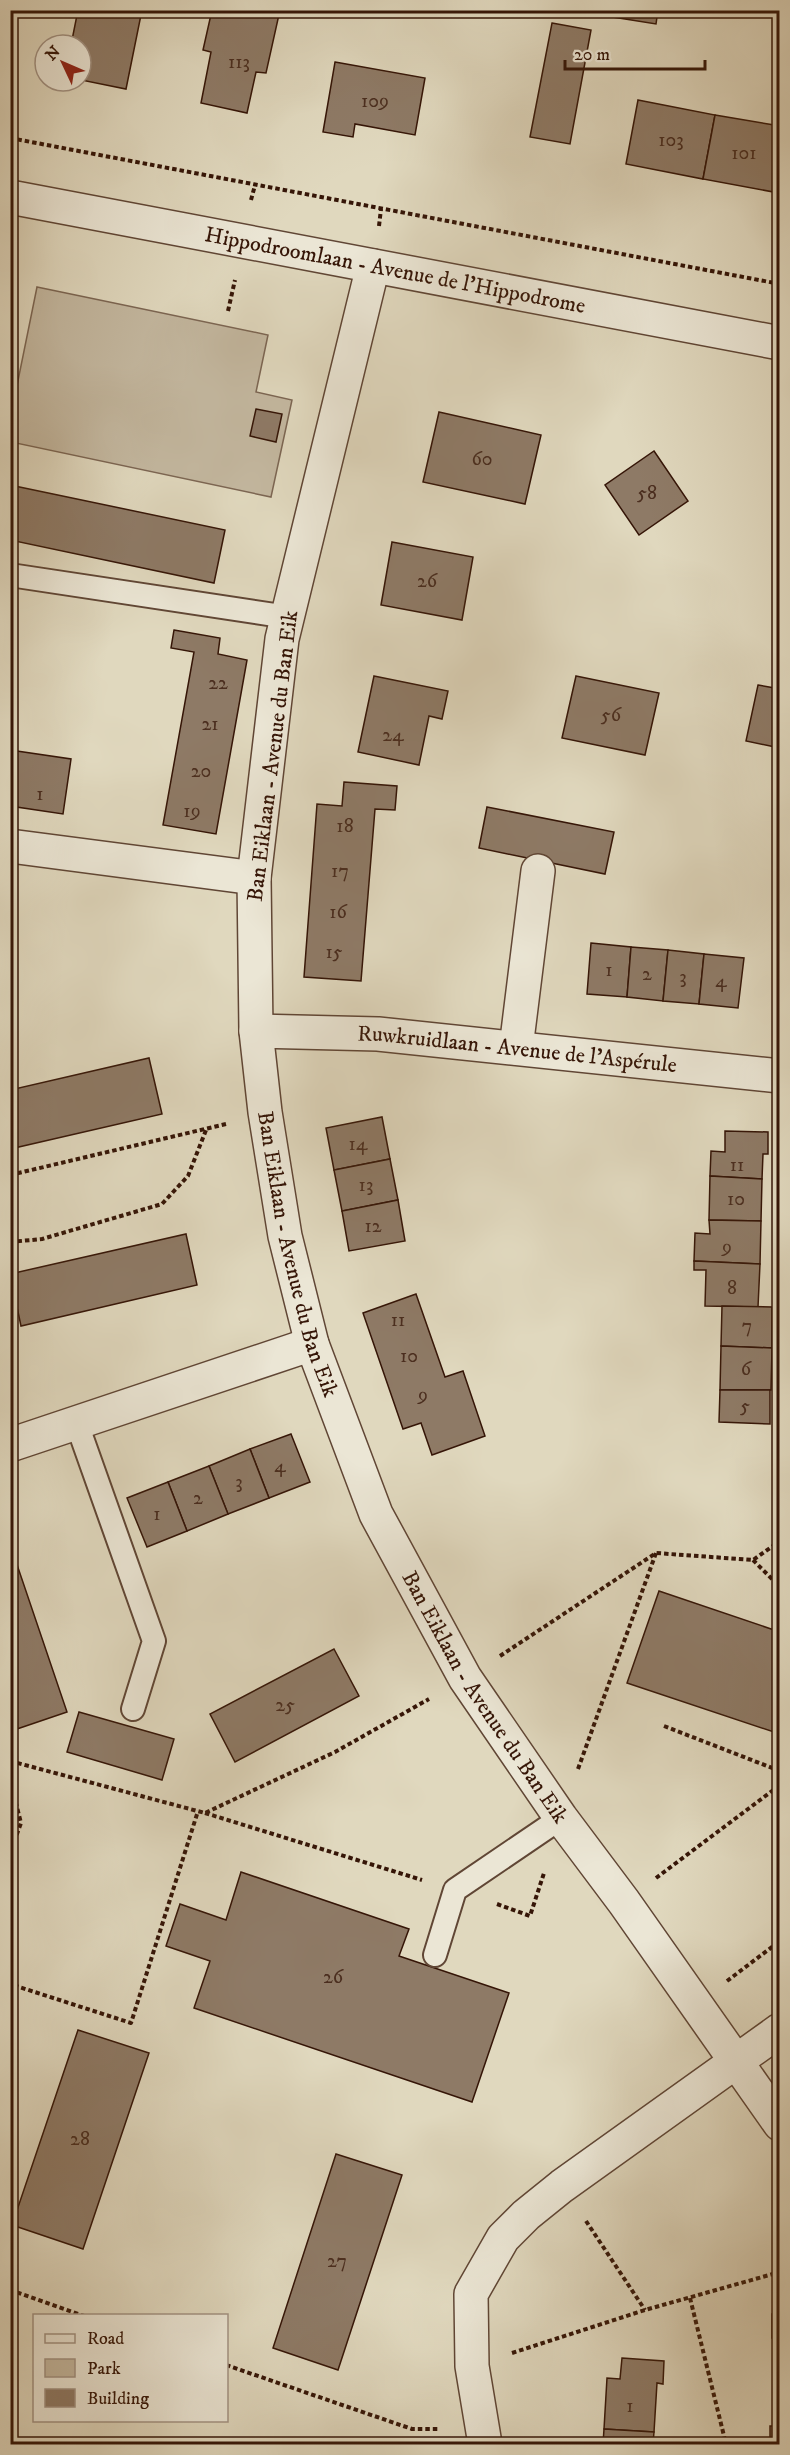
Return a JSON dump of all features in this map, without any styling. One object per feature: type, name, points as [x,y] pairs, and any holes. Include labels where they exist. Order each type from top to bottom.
[{"type":"street","name":"Hippodroomlaan - Avenue de l'Hippodrome","points":[[10,197],[780,343]]},
{"type":"street","name":"Ban Eiklaan - Avenue du Ban Eik","points":[[373,266],[282,639],[254,879],[256,1031],[265,1112],[285,1236],[312,1344],[376,1514],[465,1678],[561,1818],[624,1902],[780,2124]]},
{"type":"street","points":[[10,846],[254,879]]},
{"type":"street","points":[[516,1048],[538,871]]},
{"type":"street","name":"Ruwkruidlaan - Avenue de l'Aspérule","points":[[256,1031],[378,1034],[780,1076]]},
{"type":"street","points":[[10,1445],[312,1344]]},
{"type":"street","points":[[484,2437],[472,2366],[471,2294],[503,2238],[526,2215],[562,2186],[780,2030]]},
{"type":"lane","points":[[10,575],[288,617]]},
{"type":"lane","points":[[77,1424],[154,1641],[133,1709]]},
{"type":"lane","points":[[435,1955],[455,1890],[561,1818]]},
{"type":"path","points":[[10,138],[780,284]]},
{"type":"path","points":[[228,311],[236,274]]},
{"type":"path","points":[[10,1174],[207,1130],[265,1112]]},
{"type":"path","points":[[10,1242],[42,1239],[162,1204],[188,1176],[207,1130]]},
{"type":"path","points":[[205,1813],[335,1752],[465,1678],[656,1553],[753,1560],[780,1541]]},
{"type":"path","points":[[10,1761],[205,1813],[455,1890],[531,1916],[561,1818],[656,1553]]},
{"type":"path","points":[[753,1560],[780,1587]]},
{"type":"path","points":[[663,1726],[780,1771]]},
{"type":"path","points":[[10,1780],[21,1823],[10,1853]]},
{"type":"path","points":[[624,1902],[780,1785]]},
{"type":"path","points":[[10,2002],[16,1986],[131,2023],[198,1811]]},
{"type":"path","points":[[696,2004],[780,1941]]},
{"type":"path","points":[[562,2186],[645,2310]]},
{"type":"path","points":[[472,2366],[645,2310],[780,2272]]},
{"type":"path","points":[[10,2290],[78,2314]]},
{"type":"path","points":[[690,2298],[726,2445]]},
{"type":"path","points":[[228,2366],[412,2429],[484,2437]]},
{"type":"green space","points":[[37,287],[268,335],[256,392],[292,400],[271,497],[11,442],[11,415]]},
{"type":"building","points":[[10,10],[14,10],[10,29]]},
{"type":"building","points":[[78,10],[142,10],[126,89],[93,82],[93,33],[73,33]]},
{"type":"building","points":[[212,10],[280,10],[266,73],[256,72],[247,113],[201,103],[211,52],[203,50]]},
{"type":"building","points":[[594,10],[658,10],[656,24],[594,14]]},
{"type":"building","points":[[552,23],[591,30],[570,144],[530,137]]},
{"type":"building","points":[[335,62],[425,78],[415,135],[355,124],[353,137],[323,132]]},
{"type":"building","points":[[638,100],[715,115],[703,179],[626,164]]},
{"type":"building","points":[[715,115],[780,126],[779,193],[703,179]]},
{"type":"building","points":[[256,409],[282,414],[276,442],[250,436]]},
{"type":"building","points":[[439,412],[541,435],[525,504],[423,482]]},
{"type":"building","points":[[654,451],[688,501],[639,535],[605,485]]},
{"type":"building","points":[[10,485],[225,530],[214,583],[10,540]]},
{"type":"building","points":[[392,542],[473,557],[462,620],[381,605]]},
{"type":"building","points":[[174,630],[220,638],[218,654],[247,660],[216,834],[163,825],[194,652],[171,648]]},
{"type":"building","points":[[374,676],[448,691],[442,719],[429,716],[419,765],[358,752]]},
{"type":"building","points":[[576,676],[659,693],[645,755],[562,738]]},
{"type":"building","points":[[758,685],[780,689],[780,748],[746,741]]},
{"type":"building","points":[[10,750],[71,759],[63,814],[10,806]]},
{"type":"building","points":[[344,782],[397,786],[395,810],[375,809],[361,981],[304,977],[317,804],[342,806]]},
{"type":"building","points":[[487,807],[614,832],[605,874],[479,848]]},
{"type":"building","points":[[591,943],[631,947],[627,997],[587,994]]},
{"type":"building","points":[[631,947],[668,950],[663,1001],[627,997]]},
{"type":"building","points":[[668,950],[704,954],[699,1004],[663,1001]]},
{"type":"building","points":[[704,954],[744,958],[738,1008],[699,1004]]},
{"type":"building","points":[[149,1058],[162,1114],[10,1149],[10,1090]]},
{"type":"building","points":[[382,1117],[390,1159],[334,1170],[326,1128]]},
{"type":"building","points":[[725,1131],[768,1132],[768,1154],[763,1154],[762,1179],[710,1176],[711,1151],[725,1152]]},
{"type":"building","points":[[390,1159],[398,1200],[342,1211],[334,1170]]},
{"type":"building","points":[[710,1176],[762,1179],[761,1221],[709,1220]]},
{"type":"building","points":[[398,1200],[405,1241],[349,1251],[342,1211]]},
{"type":"building","points":[[709,1220],[761,1221],[760,1264],[694,1261],[695,1233],[710,1234]]},
{"type":"building","points":[[186,1234],[197,1285],[21,1326],[10,1274]]},
{"type":"building","points":[[694,1261],[760,1264],[758,1307],[705,1306],[706,1270],[694,1270]]},
{"type":"building","points":[[416,1294],[445,1377],[463,1371],[485,1436],[432,1455],[421,1423],[403,1429],[363,1313]]},
{"type":"building","points":[[722,1306],[772,1307],[772,1348],[721,1346]]},
{"type":"building","points":[[721,1346],[772,1348],[771,1390],[720,1390]]},
{"type":"building","points":[[720,1390],[770,1390],[770,1424],[719,1422]]},
{"type":"building","points":[[291,1434],[310,1482],[269,1498],[250,1449]]},
{"type":"building","points":[[250,1449],[269,1498],[228,1514],[209,1466]]},
{"type":"building","points":[[209,1466],[228,1514],[187,1531],[168,1482]]},
{"type":"building","points":[[168,1482],[187,1531],[147,1547],[127,1498]]},
{"type":"building","points":[[10,1544],[67,1712],[14,1730],[10,1719]]},
{"type":"building","points":[[659,1591],[780,1632],[780,1734],[627,1683]]},
{"type":"building","points":[[334,1649],[359,1696],[235,1762],[210,1714]]},
{"type":"building","points":[[79,1712],[174,1739],[162,1780],[67,1752]]},
{"type":"building","points":[[241,1872],[409,1929],[399,1956],[509,1993],[472,2102],[194,2008],[210,1961],[166,1946],[180,1904],[226,1920]]},
{"type":"building","points":[[78,2030],[149,2053],[83,2249],[12,2225]]},
{"type":"building","points":[[336,2154],[402,2175],[338,2370],[273,2348]]},
{"type":"building","points":[[772,2314],[780,2314],[780,2382],[777,2382],[777,2338],[772,2338]]},
{"type":"building","points":[[622,2358],[664,2361],[663,2384],[657,2383],[654,2432],[604,2429],[607,2378],[620,2379]]},
{"type":"building","points":[[777,2382],[780,2382],[780,2444],[770,2444],[770,2426],[776,2426]]},
{"type":"building","points":[[604,2429],[654,2432],[653,2444],[603,2444]]}]
